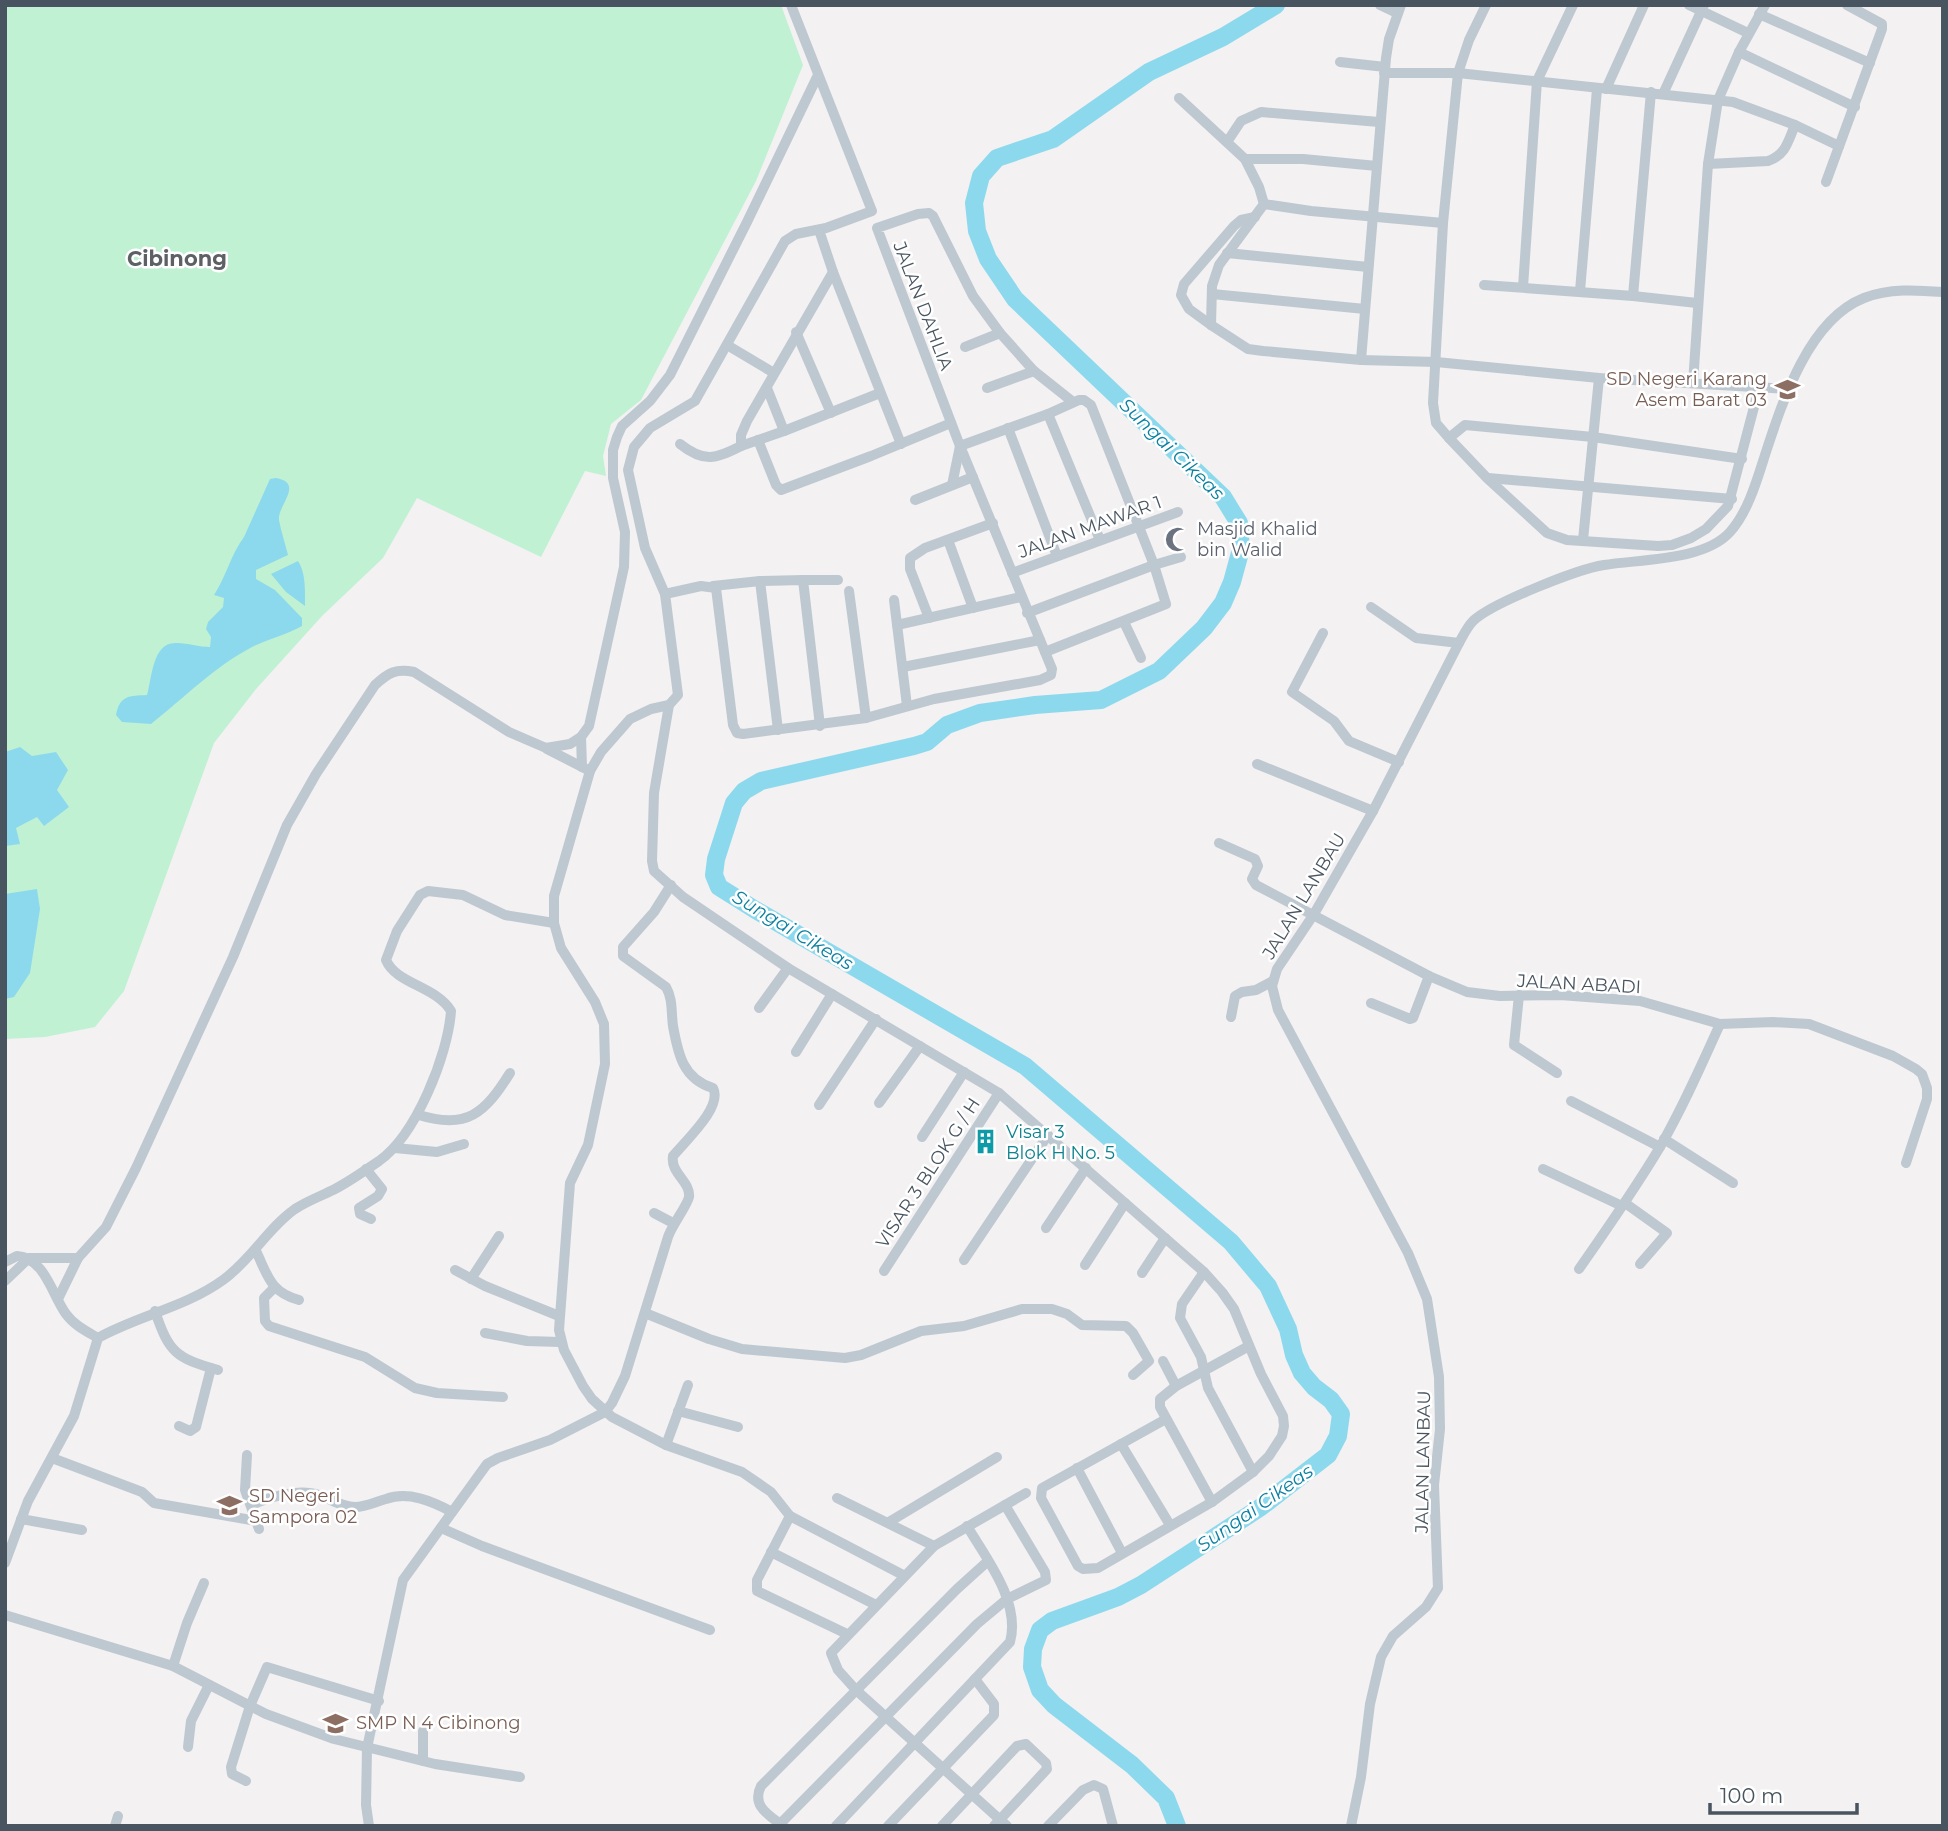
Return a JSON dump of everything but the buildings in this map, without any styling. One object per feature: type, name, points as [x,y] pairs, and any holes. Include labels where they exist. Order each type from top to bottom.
[{"type":"street","points":[[791,5],[877,228]]},
{"type":"street","points":[[1361,360],[1384,70],[1389,39],[1399,9],[1380,5]]},
{"type":"street","points":[[1486,5],[1466,47],[1458,73],[1443,223],[1433,414],[1436,423],[1487,478],[1547,533],[1557,538],[1658,546],[1682,542],[1706,529],[1732,499],[1759,388]]},
{"type":"street","points":[[1523,287],[1537,81],[1573,5]]},
{"type":"street","points":[[1580,291],[1601,89],[1644,5]]},
{"type":"street","points":[[1689,5],[1702,8],[1748,33]]},
{"type":"street","points":[[1826,182],[1881,34],[1881,24],[1847,5]]},
{"type":"street","points":[[1663,94],[1702,8]]},
{"type":"street","points":[[1693,383],[1708,164],[1718,100],[1748,33],[1762,10],[1870,63]]},
{"type":"street","points":[[1739,52],[1854,107]]},
{"type":"street","points":[[1340,62],[1384,70],[1458,73],[1718,100],[1750,107],[1839,146]]},
{"type":"street","points":[[546,748],[558,748],[581,737],[589,726],[624,566],[625,532],[613,478],[612,460],[617,437],[622,426],[650,401],[670,375],[818,75]]},
{"type":"street","points":[[1633,296],[1651,92]]},
{"type":"street","points":[[1180,98],[1245,159],[1264,204]]},
{"type":"street","points":[[1227,142],[1241,121],[1261,113],[1379,122]]},
{"type":"street","points":[[1708,164],[1775,159],[1781,156],[1787,146],[1795,125]]},
{"type":"street","points":[[1245,159],[1303,159],[1377,166]]},
{"type":"street","points":[[1264,204],[1443,223]]},
{"type":"street","points":[[1211,325],[1215,276],[1227,253],[1264,204]]},
{"type":"street","points":[[586,769],[622,726],[639,714],[669,705],[676,699],[678,688],[665,594],[645,548],[635,508],[628,465],[634,447],[650,428],[695,401],[785,241],[796,234],[819,230],[872,211]]},
{"type":"street","name":"JALAN DAHLIA","points":[[907,706],[970,691],[1046,678],[1051,675],[1052,669],[960,446],[877,228],[918,214],[929,213],[933,216],[973,296],[1000,333],[1034,371],[1073,402],[1084,400],[1091,405],[1138,526]]},
{"type":"street","points":[[1255,217],[1241,220],[1234,226],[1181,289],[1183,302],[1189,309],[1248,348],[1361,360],[1436,362],[1599,378],[1789,389]]},
{"type":"street","points":[[819,230],[832,272],[901,443]]},
{"type":"street","points":[[1227,253],[1368,267]]},
{"type":"street","points":[[741,446],[744,427],[832,272]]},
{"type":"street","points":[[1484,285],[1580,291],[1697,303]]},
{"type":"street","name":"JALAN LANBAU","points":[[1351,1826],[1361,1777],[1370,1703],[1381,1657],[1393,1636],[1426,1607],[1438,1588],[1434,1485],[1440,1429],[1440,1377],[1427,1299],[1408,1252],[1278,1010],[1272,992],[1273,981],[1281,961],[1314,914],[1373,811],[1472,622],[1491,609],[1585,568],[1709,548],[1721,540],[1742,515],[1789,389],[1819,336],[1852,304],[1865,297],[1889,291],[1943,292]]},
{"type":"street","points":[[1212,294],[1365,309]]},
{"type":"street","points":[[796,332],[831,413]]},
{"type":"street","points":[[965,347],[1000,333]]},
{"type":"street","points":[[727,345],[774,373]]},
{"type":"street","points":[[986,388],[1034,371]]},
{"type":"street","points":[[1583,540],[1599,378]]},
{"type":"street","points":[[767,388],[784,431]]},
{"type":"street","points":[[680,444],[700,457],[719,456],[880,393]]},
{"type":"street","points":[[952,485],[960,446],[1048,414],[1073,402]]},
{"type":"street","points":[[1048,414],[1100,540]]},
{"type":"street","points":[[758,440],[776,485],[781,489],[951,423]]},
{"type":"street","points":[[1449,439],[1465,425],[1593,437],[1742,459]]},
{"type":"street","points":[[1009,428],[1057,556]]},
{"type":"street","points":[[915,500],[973,477]]},
{"type":"street","points":[[1487,478],[1732,499]]},
{"type":"street","name":"JALAN MAWAR 1","points":[[1012,573],[1178,512]]},
{"type":"street","points":[[929,618],[909,558],[925,548],[993,523]]},
{"type":"street","points":[[1045,652],[1166,604],[1138,526]]},
{"type":"street","points":[[948,540],[973,608]]},
{"type":"street","points":[[1027,613],[1181,557]]},
{"type":"street","points":[[803,580],[820,726]]},
{"type":"street","points":[[665,594],[701,586],[760,581],[838,580]]},
{"type":"street","points":[[760,581],[778,730]]},
{"type":"street","points":[[713,586],[718,597],[732,718],[737,733],[820,726],[866,718],[907,706],[894,600]]},
{"type":"street","points":[[849,591],[866,718]]},
{"type":"street","points":[[897,625],[1021,597]]},
{"type":"street","points":[[1371,607],[1416,638],[1459,643]]},
{"type":"street","points":[[1124,622],[1141,658]]},
{"type":"street","points":[[1323,633],[1292,692],[1335,721],[1349,741],[1399,762]]},
{"type":"street","points":[[903,667],[1040,640]]},
{"type":"street","points":[[58,1299],[78,1258],[106,1227],[136,1168],[233,957],[287,825],[316,774],[374,685],[386,674],[397,670],[414,672],[509,732],[586,769]]},
{"type":"street","points":[[669,705],[654,793],[654,870],[703,911],[788,968],[999,1093],[1204,1272],[1223,1292],[1234,1309],[1283,1416],[1284,1426],[1277,1445],[1253,1472],[1212,1502],[1098,1568],[1083,1569],[1078,1566],[1041,1498],[1042,1488],[1166,1419]]},
{"type":"street","points":[[581,737],[586,769],[572,834],[554,896],[554,923],[561,948],[600,1012],[604,1024],[606,1051],[587,1145],[570,1183],[559,1316],[560,1342],[583,1386],[605,1412],[666,1445],[742,1472],[771,1492],[790,1516],[903,1575]]},
{"type":"street","points":[[1257,764],[1373,811]]},
{"type":"street","name":"JALAN ABADI","points":[[1219,843],[1255,859],[1258,866],[1252,879],[1256,885],[1429,976],[1466,992],[1500,996],[1640,1001],[1720,1024],[1808,1024],[1893,1056],[1922,1074],[1927,1088],[1927,1099],[1906,1163]]},
{"type":"street","points":[[369,1826],[366,1805],[367,1748],[404,1580],[487,1464],[550,1440],[605,1412],[612,1403],[623,1383],[673,1223],[688,1199],[689,1194],[673,1167],[673,1156],[713,1108],[716,1095],[713,1088],[694,1080],[684,1066],[673,1026],[670,994],[666,987],[623,956],[623,947],[654,912],[671,885]]},
{"type":"street","points":[[5,1563],[36,1484],[75,1416],[97,1339],[130,1321],[212,1287],[256,1251],[296,1208],[336,1188],[395,1148],[419,1115],[450,1023],[451,1011],[440,997],[401,975],[389,966],[386,960],[397,931],[420,895],[428,891],[463,895],[505,915],[554,923]]},
{"type":"street","points":[[759,1008],[788,968]]},
{"type":"street","points":[[1371,1003],[1413,1018],[1429,976]]},
{"type":"street","points":[[1231,1017],[1235,996],[1256,990],[1273,981]]},
{"type":"street","points":[[796,1052],[832,994]]},
{"type":"street","points":[[1519,995],[1514,1045],[1557,1073]]},
{"type":"street","points":[[819,1105],[876,1019]]},
{"type":"street","points":[[1579,1269],[1624,1205],[1662,1143],[1720,1024]]},
{"type":"street","points":[[879,1103],[920,1046]]},
{"type":"street","points":[[922,1136],[964,1072]]},
{"type":"street","points":[[419,1115],[448,1122],[465,1119],[489,1103],[510,1073]]},
{"type":"street","name":"VISAR 3 BLOK G / H","points":[[884,1270],[999,1093]]},
{"type":"street","points":[[1571,1101],[1662,1143],[1733,1183]]},
{"type":"street","points":[[964,1260],[1048,1135]]},
{"type":"street","points":[[395,1148],[438,1152],[464,1144]]},
{"type":"street","points":[[1046,1228],[1086,1168]]},
{"type":"street","points":[[366,1169],[382,1189],[378,1196],[359,1208],[360,1214],[371,1219]]},
{"type":"street","points":[[1543,1169],[1624,1205],[1667,1233],[1640,1264]]},
{"type":"street","points":[[1084,1265],[1125,1202]]},
{"type":"street","points":[[654,1213],[673,1223]]},
{"type":"street","points":[[471,1279],[499,1236]]},
{"type":"street","points":[[1142,1273],[1165,1238]]},
{"type":"street","points":[[256,1251],[274,1288],[282,1295],[299,1300]]},
{"type":"street","points":[[5,1262],[17,1256],[78,1258]]},
{"type":"street","points":[[5,1281],[29,1258]]},
{"type":"street","points":[[29,1258],[39,1268],[68,1317],[97,1339]]},
{"type":"street","points":[[455,1270],[559,1316]]},
{"type":"street","points":[[1204,1272],[1182,1304],[1180,1318],[1201,1357],[1208,1388],[1253,1472]]},
{"type":"street","points":[[274,1288],[264,1298],[265,1321],[269,1326],[365,1357],[415,1388],[437,1393],[503,1397]]},
{"type":"street","points":[[645,1312],[709,1339],[742,1349],[845,1358],[870,1352],[921,1331],[964,1326],[1012,1311],[1052,1309],[1067,1314],[1082,1325],[1126,1326],[1149,1361],[1133,1375]]},
{"type":"street","points":[[155,1311],[166,1342],[173,1350],[181,1356],[215,1369],[196,1427],[190,1431],[179,1426]]},
{"type":"street","points":[[485,1333],[560,1342]]},
{"type":"street","points":[[1212,1502],[1166,1419],[1160,1407],[1160,1399],[1177,1386],[1249,1346]]},
{"type":"street","points":[[1163,1361],[1177,1386]]},
{"type":"street","points":[[666,1445],[688,1385]]},
{"type":"street","points":[[678,1411],[738,1427]]},
{"type":"street","points":[[1121,1444],[1170,1525]]},
{"type":"street","points":[[52,1458],[142,1492],[154,1503],[258,1525],[244,1484],[247,1455]]},
{"type":"street","points":[[889,1522],[997,1457]]},
{"type":"street","points":[[1077,1468],[1122,1553]]},
{"type":"street","points":[[251,1505],[282,1495],[303,1493],[314,1493],[347,1506],[357,1507],[369,1506],[396,1496],[407,1496],[439,1504],[452,1512]]},
{"type":"street","points":[[942,1826],[972,1794],[1021,1744],[1027,1744],[1046,1763],[1045,1771],[1000,1824],[972,1794],[914,1745],[856,1690],[832,1659],[834,1648],[934,1546],[1026,1493]]},
{"type":"street","points":[[837,1498],[934,1546]]},
{"type":"street","points":[[988,1561],[761,1786],[758,1793],[759,1804],[782,1825],[885,1716],[977,1625],[1007,1599],[1044,1582],[1046,1577],[1006,1505]]},
{"type":"street","points":[[790,1516],[757,1580],[757,1591],[847,1634]]},
{"type":"street","points":[[21,1519],[82,1530]]},
{"type":"street","points":[[836,1826],[1010,1642],[1011,1615],[1007,1599],[967,1526]]},
{"type":"street","points":[[441,1528],[482,1546],[709,1630]]},
{"type":"street","points":[[771,1552],[876,1605]]},
{"type":"street","points":[[173,1666],[190,1613],[204,1583]]},
{"type":"street","points":[[5,1615],[173,1666],[250,1706],[306,1729],[423,1762],[520,1777]]},
{"type":"street","points":[[246,1781],[234,1776],[231,1771],[264,1669],[270,1667],[379,1701]]},
{"type":"street","points":[[888,1826],[996,1711],[994,1704],[975,1679]]},
{"type":"street","points":[[188,1747],[191,1721],[209,1685]]},
{"type":"street","points":[[423,1731],[423,1762]]},
{"type":"street","points":[[1048,1826],[1058,1821],[1087,1787],[1098,1785],[1105,1794],[1112,1826]]},
{"type":"green space","points":[[5,5],[781,5],[803,65],[756,181],[641,400],[611,424],[603,456],[606,476],[585,471],[541,557],[417,498],[383,558],[322,616],[256,689],[214,743],[124,991],[95,1027],[45,1037],[5,1039]]},
{"type":"water","points":[[270,479],[284,481],[289,490],[279,514],[288,555],[256,570],[256,579],[275,590],[302,618],[302,626],[238,655],[151,724],[122,722],[116,715],[120,704],[130,696],[147,695],[154,662],[162,648],[177,643],[210,647],[211,637],[206,629],[208,622],[223,607],[224,598],[214,595]]},
{"type":"water","points":[[298,561],[304,577],[305,606],[286,592],[271,574]]},
{"type":"water","points":[[20,747],[32,756],[56,752],[68,770],[57,790],[69,807],[44,826],[37,817],[16,828],[20,844],[5,846],[5,752]]},
{"type":"water","points":[[37,889],[40,909],[30,973],[14,997],[5,999],[5,894]]},
{"type":"waterway","name":"Sungai Cikeas","points":[[1177,1826],[1166,1798],[1132,1765],[1054,1705],[1040,1690],[1032,1667],[1033,1649],[1040,1630],[1052,1621],[1118,1597],[1141,1585],[1261,1507],[1328,1455],[1338,1436],[1341,1414],[1331,1400],[1302,1373],[1294,1355],[1288,1329],[1268,1286],[1231,1242],[1025,1066],[754,909],[719,887],[714,875],[716,859],[734,803],[744,791],[761,781],[927,742],[947,725],[980,713],[1101,700],[1159,671],[1204,628],[1223,603],[1241,549],[1239,523],[1223,497],[1015,299],[988,259],[977,231],[974,203],[981,176],[997,158],[1053,139],[1149,72],[1223,37],[1276,5]]},
{"type":"place","name":"SD Negeri Karang Asem Barat 03","points":[[1787,389]]},
{"type":"place","name":"Masjid Khalid bin Walid","points":[[1177,539]]},
{"type":"place","name":"Visar 3 Blok H No. 5","points":[[986,1142]]},
{"type":"place","name":"SD Negeri Sampora 02","points":[[229,1506]]},
{"type":"place","name":"SMP N 4 Cibinong","points":[[336,1723]]},
{"type":"district","name":"Cibinong","points":[[177,258]]}]
